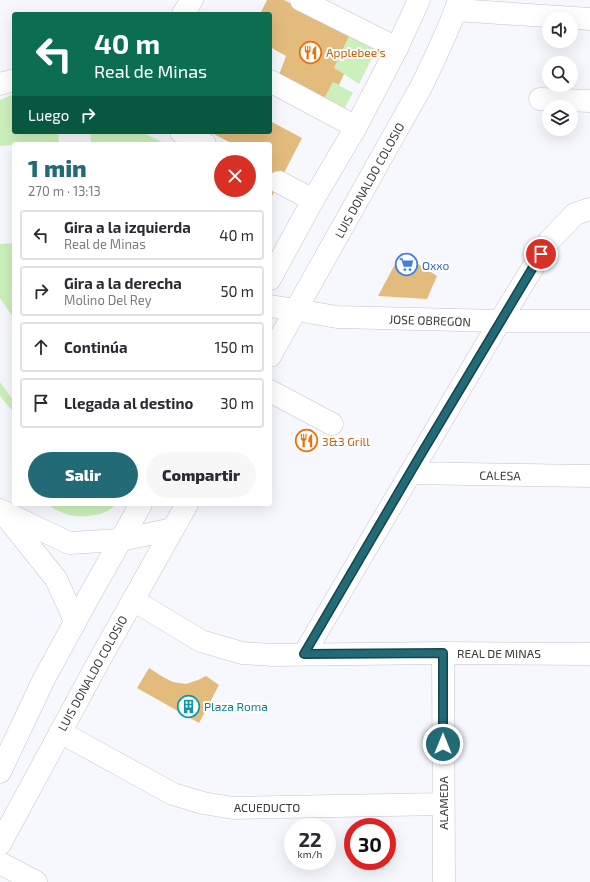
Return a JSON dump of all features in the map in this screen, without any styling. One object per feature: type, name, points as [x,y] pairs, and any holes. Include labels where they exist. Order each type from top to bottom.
[{"type":"street","points":[[184,12],[192,0]]},
{"type":"street","points":[[301,0],[397,48]]},
{"type":"street","points":[[272,276],[313,200],[356,127],[397,48],[419,0]]},
{"type":"street","points":[[458,5],[590,19]]},
{"type":"street","name":"LUIS DONALDO COLOSIO","points":[[272,352],[422,87],[458,5]]},
{"type":"street","points":[[0,84],[12,81]]},
{"type":"street","points":[[272,82],[356,127]]},
{"type":"street","points":[[540,98],[590,101]]},
{"type":"street","points":[[185,134],[200,142]]},
{"type":"street","points":[[279,182],[313,200]]},
{"type":"street","points":[[304,654],[500,321],[549,241],[575,214],[590,209]]},
{"type":"street","name":"JOSE OBREGON","points":[[272,306],[337,317],[590,322]]},
{"type":"street","points":[[272,392],[332,424]]},
{"type":"street","name":"CALESA","points":[[410,473],[590,476]]},
{"type":"street","points":[[0,772],[44,679],[140,506]]},
{"type":"street","name":"LUIS DONALDO COLOSIO","points":[[0,844],[60,732],[186,506]]},
{"type":"street","points":[[0,510],[69,543],[121,540],[173,529]]},
{"type":"street","points":[[0,510],[56,579],[71,612],[74,623]]},
{"type":"street","name":"REAL DE MINAS","points":[[133,600],[201,641],[242,653],[272,655],[443,653],[590,654]]},
{"type":"street","name":"ALAMEDA","points":[[443,653],[444,882]]},
{"type":"street","name":"ACUEDUCTO","points":[[60,732],[173,794],[203,803],[233,808],[443,804]]},
{"type":"street","points":[[0,862],[36,882]]},
{"type":"green space","points":[[350,34],[377,48],[359,84],[334,68]]},
{"type":"green space","points":[[333,82],[353,93],[344,109],[324,99]]},
{"type":"green space","points":[[12,95],[12,134],[58,134],[59,142],[12,142],[12,145],[0,146],[0,100]]},
{"type":"green space","points":[[90,134],[145,134],[162,142],[91,142]]},
{"type":"green space","points":[[12,243],[12,316],[0,298],[0,244]]},
{"type":"green space","points":[[0,382],[12,398],[12,411],[0,396]]},
{"type":"green space","points":[[50,506],[114,506],[109,510],[93,516],[73,516],[60,512]]},
{"type":"building","name":"Applebee's","points":[[267,0],[284,0],[350,34],[334,68],[344,74],[339,85],[333,82],[324,99],[279,75],[286,56],[272,48],[272,12],[261,12]]},
{"type":"building","points":[[272,122],[302,138],[272,196],[272,142],[229,142],[214,134],[272,134]]},
{"type":"building","name":"Oxxo","points":[[401,253],[437,276],[427,299],[378,296]]},
{"type":"building","name":"Plaza Roma","points":[[149,668],[173,682],[186,684],[206,676],[219,685],[199,723],[137,688]]},
{"type":"place","name":"Applebee's","points":[[310,52]]},
{"type":"place","name":"Oxxo","points":[[407,265]]},
{"type":"place","name":"3&3 Grill","points":[[307,441]]},
{"type":"place","name":"Plaza Roma","points":[[188,706]]},
{"type":"route","points":[[443,744],[443,653],[304,654],[541,254]]}]
